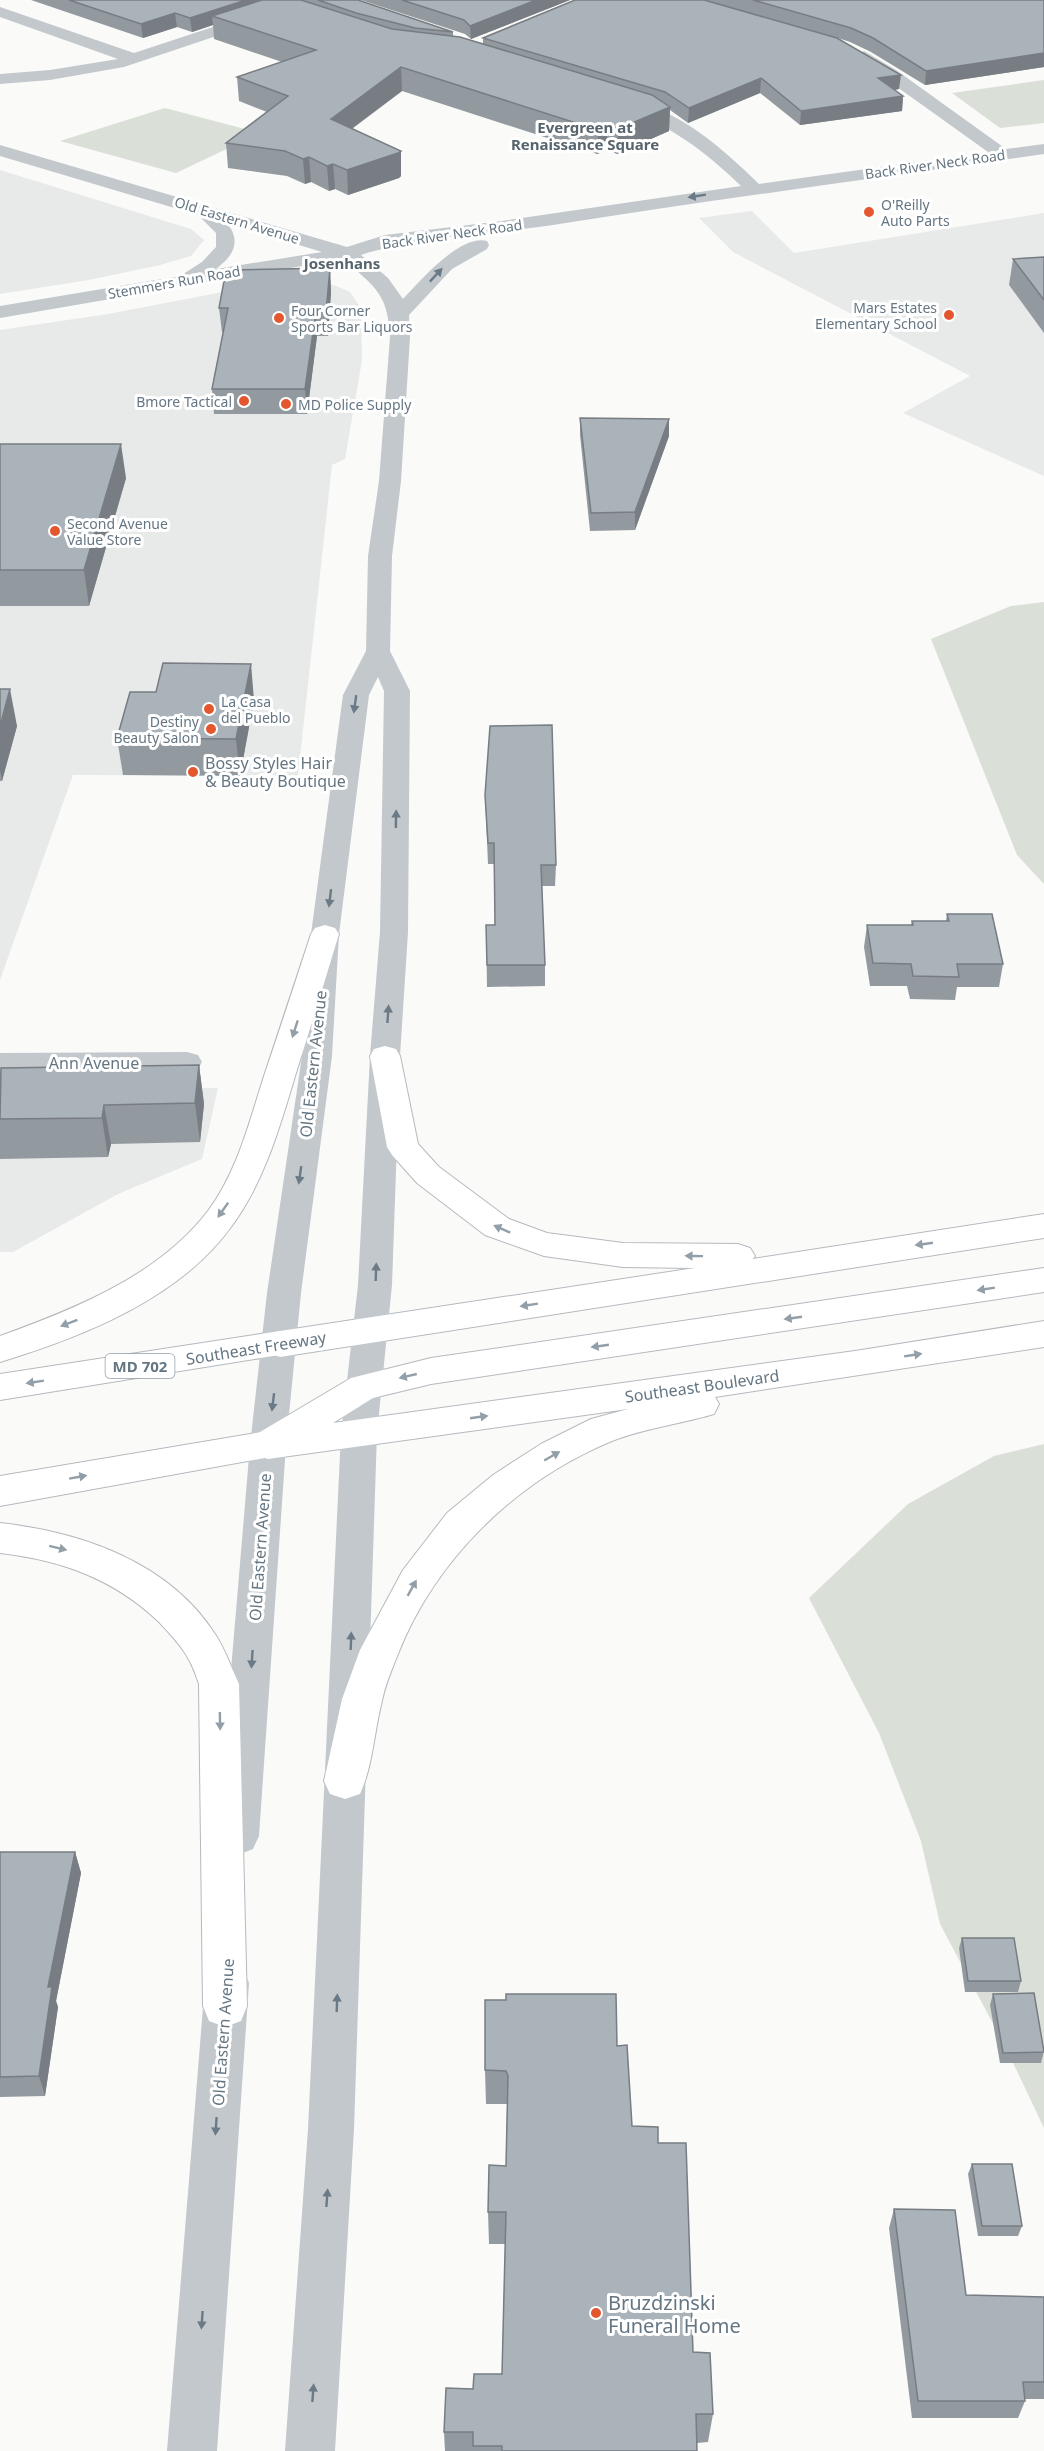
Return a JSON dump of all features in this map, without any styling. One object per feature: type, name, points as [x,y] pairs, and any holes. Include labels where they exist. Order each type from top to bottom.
[{"type":"main road","points":[[0,1349],[96,1313],[150,1282],[205,1235],[236,1192],[256,1148],[326,934]]},
{"type":"main road","points":[[385,1056],[403,1147],[428,1175],[497,1227],[544,1244],[624,1255],[836,1257]]},
{"type":"main road","name":"MD 702","points":[[370,1330],[1044,1226]]},
{"type":"main road","points":[[268,1445],[363,1387],[431,1371],[1044,1280]]},
{"type":"main road","name":"Southeast Freeway","points":[[0,1388],[370,1330]]},
{"type":"main road","name":"Southeast Boulevard","points":[[359,1433],[855,1364],[1044,1334]]},
{"type":"main road","points":[[345,1781],[362,1699],[380,1650],[416,1581],[460,1524],[506,1485],[554,1454],[604,1429],[855,1364]]},
{"type":"main road","points":[[0,1491],[268,1445],[359,1433]]},
{"type":"main road","points":[[0,1538],[46,1545],[83,1554],[123,1573],[153,1593],[201,1644],[219,1684],[225,2006]]},
{"type":"street","points":[[0,79],[88,70],[134,59],[310,0]]},
{"type":"street","points":[[283,9],[304,16]]},
{"type":"street","points":[[0,12],[134,59]]},
{"type":"street","points":[[850,50],[890,73],[1002,154]]},
{"type":"street","points":[[615,99],[658,114],[684,128],[716,153],[755,190]]},
{"type":"street","name":"Back River Neck Road","points":[[347,253],[384,241],[502,227],[708,195],[1044,149]]},
{"type":"street","name":"Old Eastern Avenue","points":[[0,150],[347,253],[363,265],[386,290],[399,314],[400,337],[390,476],[380,556],[378,651],[356,695],[326,934],[317,1056],[284,1293],[268,1445],[192,2451]]},
{"type":"street","name":"Back River Neck Road","points":[[347,253],[398,255],[480,245],[727,207],[755,190]]},
{"type":"street","points":[[183,281],[200,272],[218,258],[226,246],[225,233],[204,211]]},
{"type":"street","points":[[360,229],[502,227]]},
{"type":"street","points":[[265,228],[331,229]]},
{"type":"street","points":[[399,314],[445,265],[480,245]]},
{"type":"street","name":"Stemmers Run Road","points":[[0,312],[347,253]]},
{"type":"street","points":[[276,265],[319,267],[343,271],[386,290]]},
{"type":"street","name":"Old Eastern Avenue","points":[[310,2451],[331,2129],[359,1433],[375,1284],[385,1056],[394,932],[398,691],[378,651]]},
{"type":"street","name":"Ann Avenue","points":[[0,1063],[187,1062]]},
{"type":"shaded area","points":[[1044,80],[1044,123],[1000,128],[952,93]]},
{"type":"shaded area","points":[[165,108],[260,133],[176,173],[60,141]]},
{"type":"shaded area","points":[[0,170],[191,229],[204,240],[191,256],[160,265],[89,280],[0,294]]},
{"type":"shaded area","name":"Mars Estates Elementary School","points":[[752,211],[794,253],[1044,213],[1044,476],[903,413],[970,376],[733,252],[699,218]]},
{"type":"shaded area","points":[[317,283],[334,285],[350,292],[361,308],[362,360],[345,459],[332,465],[298,776],[73,775],[0,980],[0,330],[108,314],[223,292]]},
{"type":"shaded area","points":[[1044,602],[1044,884],[1017,855],[931,639],[1011,606]]},
{"type":"shaded area","points":[[0,1088],[218,1088],[202,1159],[118,1194],[13,1252],[0,1252]]},
{"type":"shaded area","points":[[1044,1444],[1044,2128],[1006,2048],[940,1924],[921,1841],[879,1733],[809,1598],[908,1504],[994,1456]]},
{"type":"building","points":[[69,0],[246,0],[190,18],[175,13],[141,24]]},
{"type":"building","points":[[262,0],[301,0],[392,29],[460,37],[652,95],[670,107],[618,129],[607,126],[598,130],[401,67],[331,119],[401,151],[398,153],[347,170],[333,164],[327,166],[309,157],[303,159],[285,151],[226,143],[288,96],[237,77],[316,50],[212,16]]},
{"type":"building","points":[[318,0],[358,0],[453,32],[415,28],[356,13]]},
{"type":"building","points":[[402,0],[536,0],[470,26],[464,20]]},
{"type":"building","points":[[575,0],[704,0],[837,38],[901,75],[878,78],[903,96],[801,111],[761,78],[689,108],[665,92],[483,38]]},
{"type":"building","points":[[753,0],[1044,0],[1044,53],[926,71],[873,38],[851,28]]},
{"type":"building","points":[[1044,257],[1044,300],[1013,259]]},
{"type":"building","points":[[330,268],[326,312],[316,312],[305,389],[212,389],[228,308],[219,308],[226,270]]},
{"type":"building","points":[[580,418],[669,419],[635,512],[591,513]]},
{"type":"building","name":"Second Avenue Value Store","points":[[0,444],[121,444],[84,570],[0,570]]},
{"type":"building","points":[[163,663],[251,664],[236,739],[117,738],[130,692],[156,692]]},
{"type":"building","points":[[0,689],[10,689],[0,726]]},
{"type":"building","points":[[552,725],[556,865],[541,865],[545,965],[487,965],[486,925],[495,925],[494,843],[488,843],[485,795],[490,726]]},
{"type":"building","points":[[947,914],[992,914],[1003,964],[957,964],[959,977],[913,976],[911,964],[873,963],[867,925],[913,925],[912,921],[949,921]]},
{"type":"building","points":[[199,1065],[195,1103],[104,1105],[102,1118],[0,1119],[1,1068]]},
{"type":"building","points":[[0,1852],[75,1852],[48,1987],[52,1987],[39,2076],[0,2077]]},
{"type":"building","points":[[962,1938],[1014,1938],[1021,1981],[968,1981]]},
{"type":"building","points":[[1034,1993],[1044,2052],[1003,2053],[993,1994]]},
{"type":"building","name":"Bruzdzinski Funeral Home","points":[[506,1994],[616,1994],[617,2046],[627,2045],[632,2126],[658,2127],[658,2143],[686,2143],[693,2352],[710,2353],[713,2414],[696,2414],[697,2451],[502,2451],[502,2446],[473,2446],[473,2432],[444,2432],[446,2388],[473,2389],[474,2374],[502,2374],[506,2212],[488,2212],[489,2165],[506,2166],[508,2076],[506,2071],[485,2070],[485,2000],[506,2000]]},
{"type":"building","points":[[972,2164],[1012,2164],[1022,2226],[982,2226]]},
{"type":"building","points":[[894,2209],[955,2210],[966,2295],[1044,2297],[1044,2382],[1023,2382],[1025,2401],[918,2401]]},
{"type":"place","name":"O'Reilly Auto Parts","points":[[869,212]]},
{"type":"place","name":"Mars Estates Elementary School","points":[[949,315]]},
{"type":"place","name":"Four Corner Sports Bar Liquors","points":[[279,318]]},
{"type":"place","name":"Bmore Tactical","points":[[244,401]]},
{"type":"place","name":"MD Police Supply","points":[[286,404]]},
{"type":"place","name":"Second Avenue Value Store","points":[[55,531]]},
{"type":"place","name":"La Casa del Pueblo","points":[[209,709]]},
{"type":"place","name":"Destiny Beauty Salon","points":[[211,729]]},
{"type":"place","name":"Bossy Styles Hair & Beauty Boutique","points":[[193,772]]},
{"type":"place","name":"Bruzdzinski Funeral Home","points":[[596,2313]]},
{"type":"district","name":"Evergreen at Renaissance Square","points":[[585,136]]},
{"type":"district","name":"Josenhans","points":[[342,263]]}]
